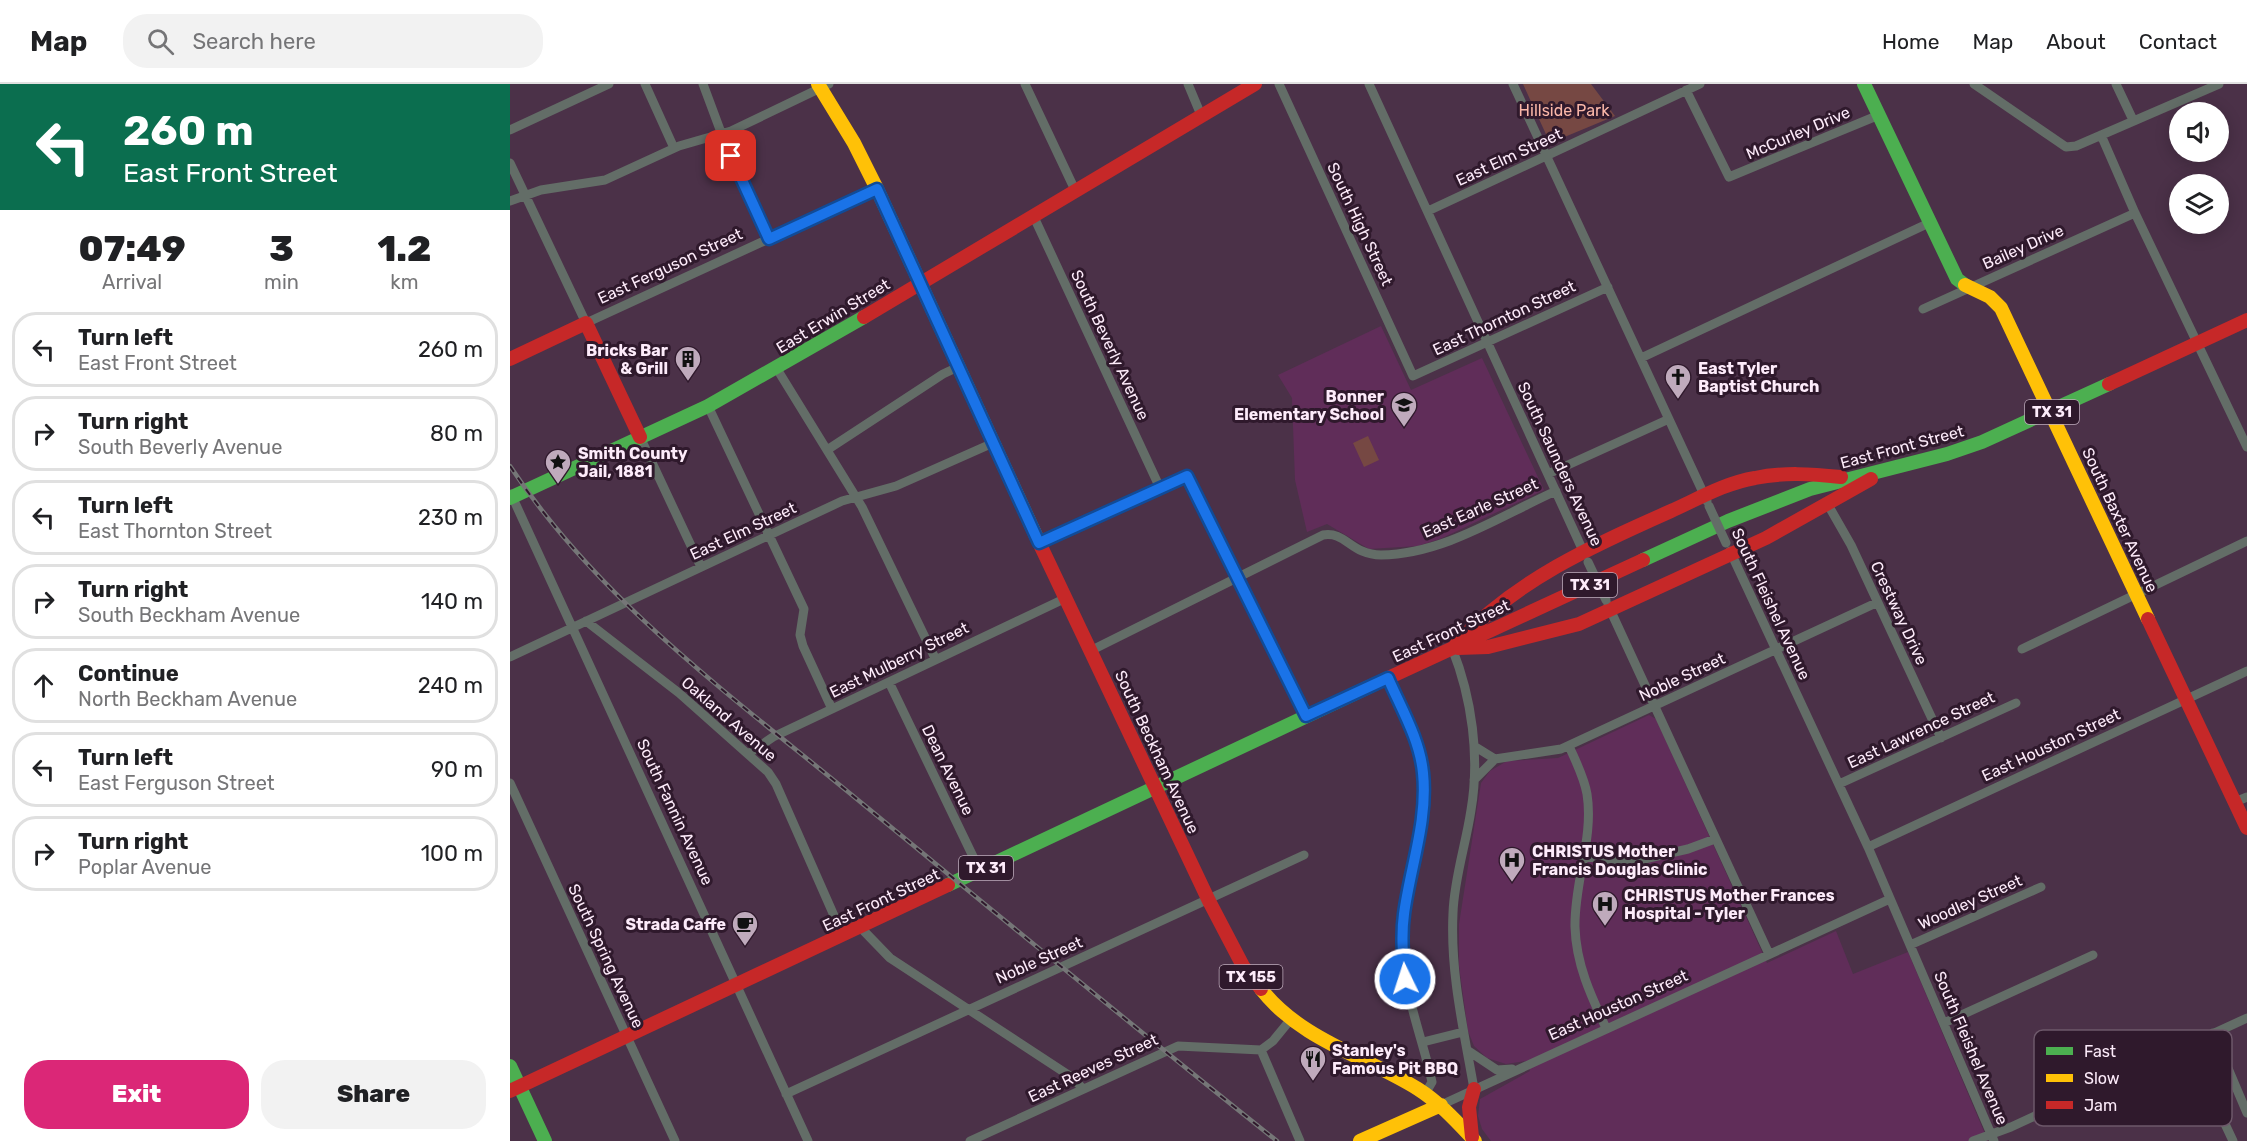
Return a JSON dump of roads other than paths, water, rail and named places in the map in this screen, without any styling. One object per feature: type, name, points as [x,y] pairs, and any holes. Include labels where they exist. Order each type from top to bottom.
[{"type":"main road","name":"East Erwin Street","points":[[511,495],[708,406],[777,369],[1255,84]]},
{"type":"main road","name":"South Baxter Avenue","points":[[1864,84],[1957,279],[1968,287],[1990,295],[2001,308],[2186,699],[2241,800],[2247,828]]},
{"type":"main road","name":"South Beckham Avenue","points":[[822,85],[877,189],[1039,543],[1209,901],[1252,979],[1291,1019],[1314,1036],[1388,1071],[1425,1094],[1441,1105],[1474,1139]]},
{"type":"main road","name":"East Front Street","points":[[515,1089],[861,928],[1306,716],[1728,521],[1784,498],[1848,477],[1963,449],[2052,412],[2247,320]]},
{"type":"main road","name":"East Ferguson Street","points":[[510,359],[586,323]]},
{"type":"main road","points":[[586,323],[640,437]]},
{"type":"main road","points":[[1452,648],[1488,647],[1555,632],[1907,464]]},
{"type":"main road","points":[[1452,648],[1475,622],[1527,583],[1707,501],[1735,482],[1758,477],[1809,473],[1848,477]]},
{"type":"main road","points":[[510,1066],[515,1089],[545,1141]]},
{"type":"main road","points":[[1474,1089],[1469,1107],[1474,1139]]},
{"type":"main road","name":"East Houston Street","points":[[1360,1141],[1441,1105]]},
{"type":"street","points":[[510,130],[609,84]]},
{"type":"street","points":[[645,84],[675,148]]},
{"type":"street","points":[[703,84],[722,135],[769,239]]},
{"type":"street","points":[[1025,84],[1075,190]]},
{"type":"street","points":[[1188,84],[1202,115]]},
{"type":"street","name":"South High Street","points":[[1279,84],[1413,376]]},
{"type":"street","name":"South Saunders Avenue","points":[[1369,84],[1769,954]]},
{"type":"street","name":"South Fleishel Avenue","points":[[1513,84],[1868,847],[1993,1138]]},
{"type":"street","points":[[1672,84],[1681,92]]},
{"type":"street","name":"East Elm Street","points":[[1428,211],[1700,84]]},
{"type":"street","points":[[1974,84],[2066,147],[2076,146],[2219,84]]},
{"type":"street","points":[[2116,84],[2133,120]]},
{"type":"street","points":[[510,201],[525,194],[595,183],[675,148],[722,135],[822,85]]},
{"type":"street","name":"McCurley Drive","points":[[1681,92],[1729,177],[1879,115]]},
{"type":"street","points":[[2101,135],[2135,213],[2247,447]]},
{"type":"street","points":[[510,163],[586,323]]},
{"type":"street","name":"East Ferguson Street","points":[[586,323],[877,189]]},
{"type":"street","name":"Bailey Drive","points":[[1923,309],[2135,213]]},
{"type":"street","name":"South Beverly Avenue","points":[[1033,215],[1160,488]]},
{"type":"street","points":[[1641,358],[1929,223]]},
{"type":"street","name":"East Thornton Street","points":[[1413,376],[1608,287]]},
{"type":"street","points":[[827,450],[943,374],[958,367]]},
{"type":"street","points":[[777,369],[856,496],[935,658]]},
{"type":"street","points":[[708,406],[804,609],[800,635],[803,646],[832,709]]},
{"type":"street","name":"East Earle Street","points":[[1548,474],[1669,419]]},
{"type":"street","points":[[640,437],[700,567]]},
{"type":"street","name":"East Elm Street","points":[[510,657],[856,496],[896,486],[993,443]]},
{"type":"street","points":[[1039,543],[1187,476],[1306,716]]},
{"type":"street","name":"East Earle Street","points":[[1090,651],[1328,534],[1338,536],[1358,551],[1367,554],[1425,550],[1556,491]]},
{"type":"street","name":"South Fannin Avenue","points":[[511,495],[808,1141]]},
{"type":"street","name":"Crestway Drive","points":[[1827,503],[1851,545],[1876,603],[1941,738]]},
{"type":"street","points":[[2022,649],[2247,541]]},
{"type":"street","name":"East Mulberry Street","points":[[748,754],[769,739],[935,658],[1066,598]]},
{"type":"street","name":"Noble Street","points":[[1495,759],[1550,752],[1569,746],[1876,603]]},
{"type":"street","name":"Oakland Avenue","points":[[586,621],[679,693],[768,772],[776,784],[843,936]]},
{"type":"street","points":[[1452,648],[1459,665],[1474,746],[1472,807],[1453,911],[1453,966],[1474,1089]]},
{"type":"street","name":"East Houston Street","points":[[1868,847],[2247,671]]},
{"type":"street","points":[[1388,678],[1414,737],[1423,772],[1422,821],[1404,913],[1402,946],[1409,1003],[1418,1035],[1423,1042],[1432,1082],[1425,1094]]},
{"type":"street","name":"Dean Avenue","points":[[889,681],[980,871]]},
{"type":"street","name":"East Lawrence Street","points":[[1839,784],[2016,703]]},
{"type":"street","points":[[1474,746],[1495,759],[1474,780]]},
{"type":"street","points":[[1569,746],[1583,777],[1589,817],[1575,905],[1576,941],[1588,989],[1606,1028]]},
{"type":"street","name":"South Spring Avenue","points":[[510,783],[675,1141]]},
{"type":"street","points":[[1584,856],[1627,863],[1688,849],[1715,839]]},
{"type":"street","name":"Noble Street","points":[[786,1094],[967,1009],[1209,901],[1304,855]]},
{"type":"street","name":"Woodley Street","points":[[1910,945],[2042,887]]},
{"type":"street","name":"East Houston Street","points":[[1441,1105],[1890,899]]},
{"type":"street","points":[[861,928],[890,958],[1073,1078],[1083,1089]]},
{"type":"street","points":[[1944,1023],[2093,956]]},
{"type":"street","points":[[2220,1030],[2247,1018]]},
{"type":"street","points":[[1291,1019],[1273,1041],[1261,1050],[1300,1141]]},
{"type":"street","points":[[1423,1042],[1463,1032]]},
{"type":"street","name":"East Reeves Street","points":[[970,1141],[1178,1046],[1261,1050]]},
{"type":"street","points":[[1467,1050],[1497,1070],[1516,1069]]},
{"type":"street","points":[[2232,1078],[2247,1113]]},
{"type":"street","points":[[1973,1141],[1993,1138],[2034,1118]]},
{"type":"street","points":[[2226,1126],[2233,1141]]},
{"type":"railway","points":[[510,466],[545,515],[584,561],[671,645],[764,724],[1277,1141]]},
{"type":"place","name":"Bricks Bar & Grill","points":[[688,382]]},
{"type":"place","name":"East Tyler Baptist Church","points":[[1678,400]]},
{"type":"place","name":"Bonner Elementary School","points":[[1404,428]]},
{"type":"place","name":"Smith County Jail, 1881","points":[[558,485]]},
{"type":"place","name":"CHRISTUS Mother Francis Douglas Clinic","points":[[1512,883]]},
{"type":"place","name":"CHRISTUS Mother Frances Hospital - Tyler","points":[[1605,927]]},
{"type":"place","name":"Strada Caffe","points":[[745,947]]},
{"type":"place","name":"Stanley's Famous Pit BBQ","points":[[1313,1082]]},
{"type":"park label","name":"Hillside Park","points":[[1564,110]]}]
